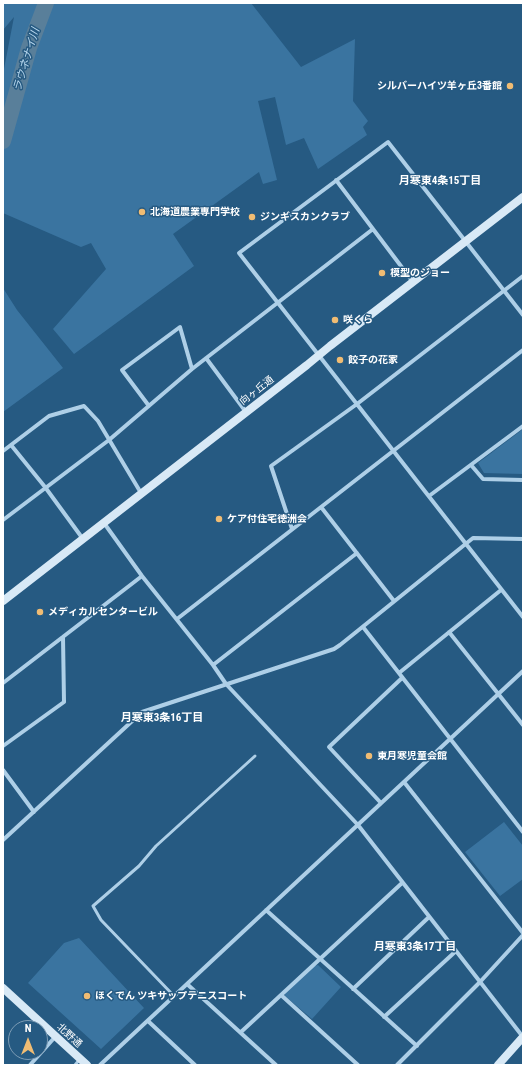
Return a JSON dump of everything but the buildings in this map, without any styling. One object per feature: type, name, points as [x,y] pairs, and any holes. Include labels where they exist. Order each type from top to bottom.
[{"type":"street","points":[[523,315],[388,142],[239,252],[523,617]]},
{"type":"street","points":[[336,180],[413,282]]},
{"type":"street","name":"向ヶ丘通","points":[[3,601],[523,197]]},
{"type":"street","points":[[3,520],[109,440],[192,369],[373,229]]},
{"type":"street","points":[[292,529],[271,466],[357,404],[523,276]]},
{"type":"street","points":[[149,406],[122,370],[180,327],[192,369]]},
{"type":"street","points":[[176,619],[523,350]]},
{"type":"street","points":[[206,358],[246,412]]},
{"type":"street","points":[[3,451],[49,416],[84,406],[98,421],[142,494]]},
{"type":"street","points":[[429,496],[523,426]]},
{"type":"street","points":[[11,445],[45,487],[83,539]]},
{"type":"street","points":[[471,465],[483,479],[523,480]]},
{"type":"street","points":[[321,507],[394,601]]},
{"type":"street","points":[[103,523],[142,576],[213,665],[226,684],[358,825],[523,1037],[498,1065]]},
{"type":"street","points":[[3,840],[142,712],[334,649],[473,538],[523,539]]},
{"type":"street","points":[[213,665],[357,553]]},
{"type":"street","points":[[3,683],[142,576]]},
{"type":"street","points":[[399,673],[501,590]]},
{"type":"street","points":[[363,627],[523,832]]},
{"type":"street","points":[[449,632],[523,725]]},
{"type":"street","points":[[3,746],[64,702],[63,637]]},
{"type":"street","points":[[100,1065],[148,1022],[174,996],[523,671]]},
{"type":"street","points":[[381,803],[329,747],[402,678]]},
{"type":"street","points":[[3,770],[34,812]]},
{"type":"street","points":[[397,1065],[480,982],[523,934],[404,782]]},
{"type":"street","points":[[241,1032],[402,883]]},
{"type":"street","points":[[266,910],[416,1046]]},
{"type":"street","points":[[353,989],[429,917]]},
{"type":"street","points":[[384,1017],[456,951]]},
{"type":"street","points":[[187,984],[276,1065]]},
{"type":"street","name":"北野通","points":[[3,988],[81,1063]]},
{"type":"street","points":[[281,995],[358,1065]]},
{"type":"street","points":[[148,1022],[195,1065]]},
{"type":"street","points":[[30,1065],[55,1037]]},
{"type":"lane","points":[[174,996],[101,920],[93,906],[139,866],[156,846],[255,756]]},
{"type":"shaded area","name":"北海道農業専門学校","points":[[3,3],[251,3],[301,67],[355,39],[353,101],[368,121],[363,127],[367,135],[318,169],[304,138],[286,145],[275,97],[258,101],[277,180],[263,184],[259,172],[173,234],[194,266],[74,354],[53,329],[106,269],[91,243],[81,247],[3,213],[3,74],[14,17],[3,30]]},
{"type":"shaded area","points":[[3,288],[17,310],[63,368],[3,412]]},
{"type":"shaded area","points":[[523,429],[523,474],[484,473],[478,463]]},
{"type":"shaded area","points":[[504,822],[523,846],[523,879],[500,896],[465,852]]},
{"type":"shaded area","name":"ほくでん ツキサップテニスコート","points":[[79,938],[144,1008],[101,1049],[28,983],[64,943]]},
{"type":"shaded area","points":[[318,965],[341,987],[312,1019],[285,996],[285,992],[314,966]]},
{"type":"waterway","name":"ラウネナイ川","points":[[3,141],[29,48],[46,3]]},
{"type":"place","name":"シルバーハイツ羊ヶ丘3番館","points":[[510,86]]},
{"type":"place","name":"北海道農業専門学校","points":[[142,212]]},
{"type":"place","name":"ジンギスカンクラブ","points":[[252,217]]},
{"type":"place","name":"模型のジョー","points":[[382,273]]},
{"type":"place","name":"咲くら","points":[[335,320]]},
{"type":"place","name":"餃子の花家","points":[[340,360]]},
{"type":"place","name":"ケア付住宅徳洲会","points":[[219,519]]},
{"type":"place","name":"メディカルセンタービル","points":[[40,612]]},
{"type":"place","name":"東月寒児童会館","points":[[369,756]]},
{"type":"place","name":"ほくでん ツキサップテニスコート","points":[[87,996]]},
{"type":"district","name":"月寒東4条15丁目","points":[[440,181]]},
{"type":"district","name":"月寒東3条16丁目","points":[[162,718]]},
{"type":"district","name":"月寒東3条17丁目","points":[[415,947]]}]
